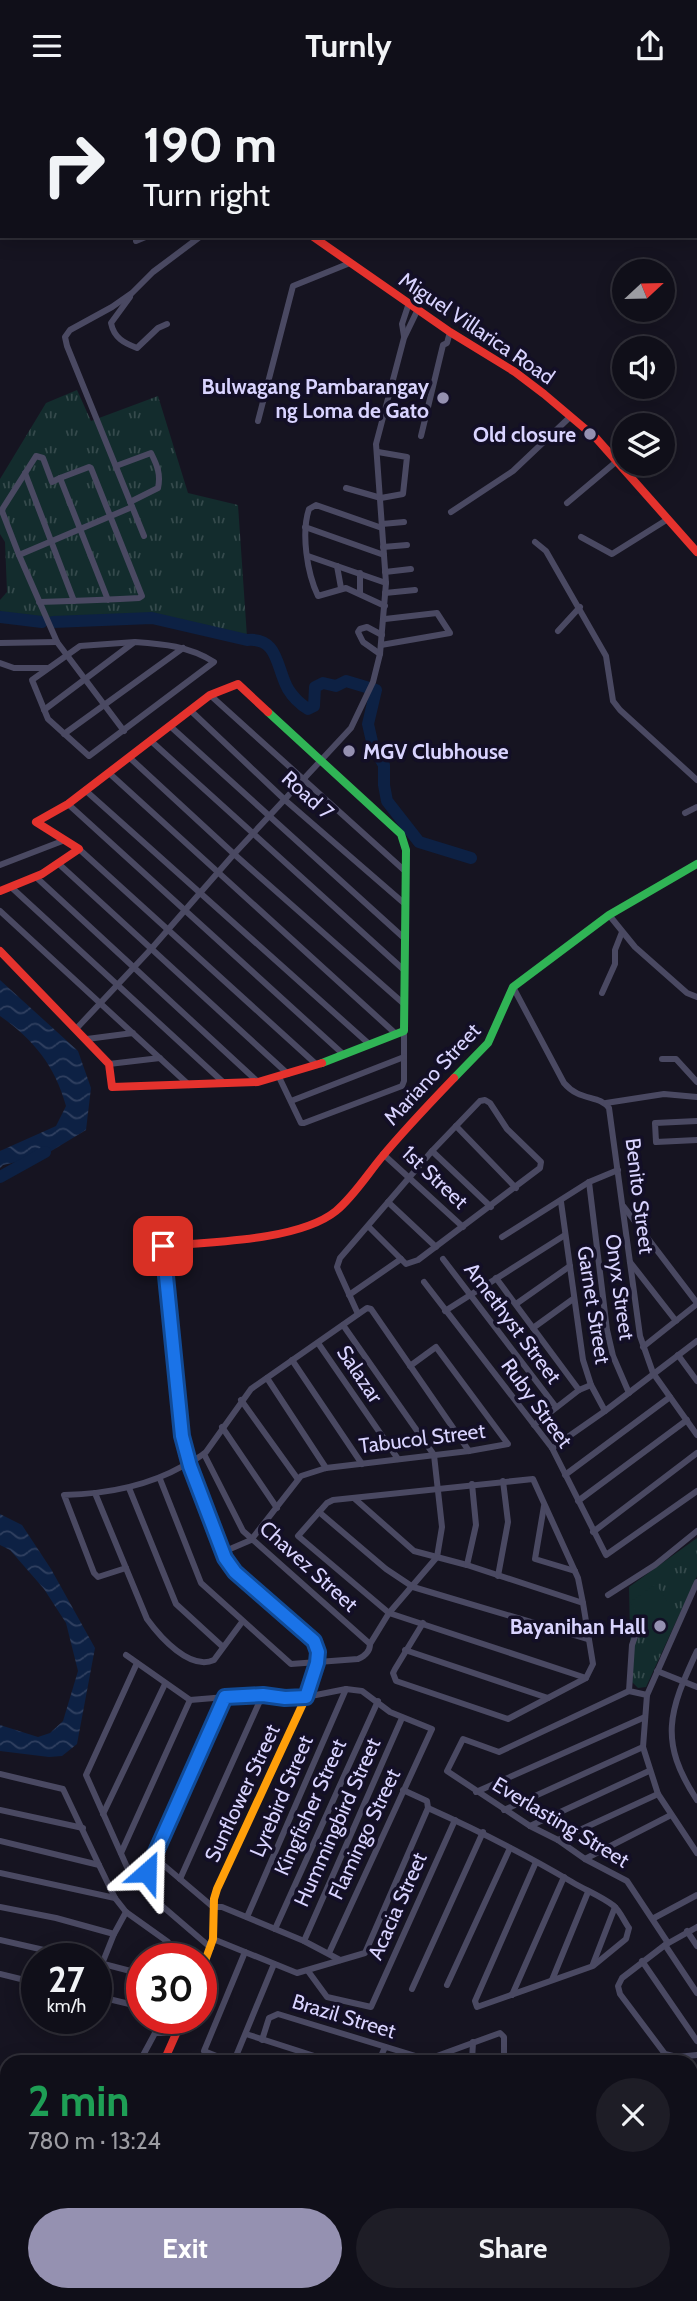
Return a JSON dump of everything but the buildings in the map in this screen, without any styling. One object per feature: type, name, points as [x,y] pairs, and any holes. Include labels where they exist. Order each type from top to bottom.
[{"type":"main road","name":"Miguel Villarica Road","points":[[315,238],[450,332],[515,372],[596,438],[612,456]]},
{"type":"main road","name":"Miguel Villarica Road","points":[[630,476],[697,552]]},
{"type":"main road","points":[[0,891],[37,878],[60,865],[79,849],[36,822],[68,804],[210,695],[238,684],[401,834],[407,851],[404,1004],[400,1032],[284,1076],[258,1082],[112,1087],[109,1064],[0,951]]},
{"type":"main road","points":[[513,987],[609,915],[697,863]]},
{"type":"main road","name":"Mariano Street","points":[[189,1464],[182,1436],[163,1246],[279,1233],[314,1224],[336,1211],[383,1154],[488,1043],[495,1033],[506,998],[513,987]]},
{"type":"main road","points":[[189,1464],[223,1552],[235,1572],[314,1641],[318,1652],[317,1663]]},
{"type":"main road","name":"Sunflower Street","points":[[212,1943],[213,1906],[217,1889],[306,1697],[317,1663]]},
{"type":"main road","points":[[167,2055],[176,2034]]},
{"type":"street","points":[[136,241],[143,238]]},
{"type":"street","points":[[144,536],[65,337],[70,330],[132,293],[153,272],[198,238]]},
{"type":"street","points":[[258,421],[293,286],[351,263]]},
{"type":"street","points":[[132,293],[111,323],[116,336],[137,348],[158,328],[167,324]]},
{"type":"street","points":[[404,338],[402,324],[409,303]]},
{"type":"street","points":[[76,1029],[351,728],[373,682],[385,619],[386,583],[376,444],[404,338],[418,309]]},
{"type":"street","points":[[421,436],[443,345],[447,343],[450,332]]},
{"type":"street","points":[[451,512],[513,471],[570,417]]},
{"type":"street","points":[[19,555],[111,516],[158,488],[158,467],[151,453],[116,466]]},
{"type":"street","points":[[346,488],[381,498],[399,496],[405,492],[408,458],[378,453]]},
{"type":"street","points":[[39,603],[142,596],[91,468],[52,482],[43,458],[39,456],[34,458],[2,512],[39,603],[57,642],[124,731]]},
{"type":"street","points":[[567,503],[612,465]]},
{"type":"street","points":[[25,473],[75,601]]},
{"type":"street","points":[[60,478],[108,600]]},
{"type":"street","points":[[385,606],[359,593],[341,588],[318,596],[308,556],[305,527],[309,509],[316,505],[382,526],[404,522]]},
{"type":"street","points":[[581,537],[612,554],[668,519]]},
{"type":"street","points":[[305,527],[384,551],[407,545]]},
{"type":"street","points":[[535,542],[546,551],[606,656],[614,701],[620,710],[697,780]]},
{"type":"street","points":[[308,556],[386,583]]},
{"type":"street","points":[[337,566],[341,588]]},
{"type":"street","points":[[385,572],[411,569]]},
{"type":"street","points":[[359,593],[360,573]]},
{"type":"street","points":[[385,593],[415,590]]},
{"type":"street","points":[[558,631],[580,607]]},
{"type":"street","points":[[381,646],[450,633],[437,613],[385,619]]},
{"type":"street","points":[[380,654],[363,642],[358,632],[367,627],[382,635]]},
{"type":"street","points":[[0,643],[57,642]]},
{"type":"street","points":[[44,710],[135,642]]},
{"type":"street","points":[[135,642],[170,644],[214,662],[89,756],[48,719],[32,680],[65,654],[80,646],[135,642]]},
{"type":"street","points":[[64,734],[183,648]]},
{"type":"street","points":[[0,663],[13,668],[47,668]]},
{"type":"street","points":[[210,695],[405,871]]},
{"type":"street","name":"Road 7","points":[[190,710],[285,800],[405,904]]},
{"type":"street","points":[[170,726],[404,938]]},
{"type":"street","points":[[151,741],[404,970]]},
{"type":"street","points":[[130,758],[404,1004]]},
{"type":"street","points":[[60,865],[152,948],[284,1076],[301,1123],[402,1086],[404,1057],[400,1032],[108,773]]},
{"type":"street","points":[[85,789],[368,1044]]},
{"type":"street","points":[[68,804],[342,1054]]},
{"type":"street","points":[[685,813],[697,807]]},
{"type":"street","points":[[0,865],[65,840]]},
{"type":"street","points":[[79,849],[317,1065]]},
{"type":"street","points":[[37,878],[258,1082]]},
{"type":"street","points":[[11,887],[223,1082]]},
{"type":"street","points":[[0,911],[189,1085]]},
{"type":"street","points":[[609,915],[622,933],[687,993],[697,996]]},
{"type":"street","points":[[602,993],[615,964],[615,950],[622,933]]},
{"type":"street","points":[[513,987],[564,1083],[572,1092],[606,1103],[664,1094],[697,1097]]},
{"type":"street","points":[[87,1039],[133,1033]]},
{"type":"street","points":[[291,1101],[404,1057]]},
{"type":"street","points":[[109,1064],[160,1058]]},
{"type":"street","points":[[662,1059],[676,1059],[697,1082]]},
{"type":"street","points":[[358,1314],[339,1272],[338,1262],[368,1226],[388,1202],[409,1177],[480,1101],[490,1103],[507,1129],[541,1162],[540,1168],[491,1207],[436,1247],[406,1264],[368,1226]]},
{"type":"street","name":"Benito Street","points":[[606,1103],[612,1114],[643,1347],[653,1373],[697,1434]]},
{"type":"street","points":[[697,1121],[655,1123],[656,1142],[697,1140]]},
{"type":"street","points":[[456,1126],[516,1188]]},
{"type":"street","points":[[432,1151],[491,1207]]},
{"type":"street","name":"1st Street","points":[[383,1154],[463,1227]]},
{"type":"street","points":[[502,1237],[589,1182],[618,1170]]},
{"type":"street","name":"Onyx Street","points":[[589,1182],[607,1329],[613,1356],[629,1393]]},
{"type":"street","points":[[388,1202],[436,1247]]},
{"type":"street","name":"Garnet Street","points":[[561,1202],[583,1360],[591,1385],[606,1411]]},
{"type":"street","points":[[624,1207],[697,1304],[643,1347]]},
{"type":"street","points":[[445,1311],[565,1235]]},
{"type":"street","points":[[349,1295],[401,1259]]},
{"type":"street","name":"Amethyst Street","points":[[443,1259],[555,1407]]},
{"type":"street","points":[[630,1261],[676,1321]]},
{"type":"street","points":[[516,1304],[569,1266]]},
{"type":"street","points":[[496,1278],[579,1391]]},
{"type":"street","name":"Ruby Street","points":[[424,1282],[552,1448],[606,1555],[697,1491]]},
{"type":"street","points":[[533,1328],[573,1299]]},
{"type":"street","points":[[126,1568],[97,1577],[64,1495],[129,1488],[160,1479],[189,1464],[204,1454],[251,1389],[370,1308],[469,1451]]},
{"type":"street","points":[[160,1479],[201,1583],[291,1664],[358,1659],[367,1653],[389,1613],[437,1557],[442,1527],[434,1455],[343,1325]]},
{"type":"street","points":[[552,1448],[606,1411],[697,1341]]},
{"type":"street","name":"Salazar","points":[[318,1343],[398,1459]]},
{"type":"street","name":"Tabucol Street","points":[[297,1478],[326,1468],[508,1444],[436,1347],[410,1366]]},
{"type":"street","points":[[678,1355],[697,1381]]},
{"type":"street","points":[[292,1360],[362,1464]]},
{"type":"street","points":[[267,1378],[326,1468]]},
{"type":"street","points":[[534,1425],[555,1407],[591,1385]]},
{"type":"street","points":[[565,1475],[670,1397]]},
{"type":"street","points":[[223,1552],[251,1540],[297,1478],[242,1400]]},
{"type":"street","points":[[578,1501],[687,1420]]},
{"type":"street","points":[[222,1427],[277,1508]]},
{"type":"street","points":[[593,1532],[697,1453]]},
{"type":"street","name":"Chavez Street","points":[[204,1454],[243,1531],[370,1644]]},
{"type":"street","points":[[423,1623],[393,1673],[400,1684],[508,1719],[586,1678],[593,1664],[575,1571],[533,1479],[333,1500],[319,1511],[298,1536],[389,1613],[423,1623],[586,1678]]},
{"type":"street","points":[[498,1576],[508,1522],[502,1481]]},
{"type":"street","points":[[467,1565],[476,1525],[472,1484]]},
{"type":"street","points":[[129,1488],[176,1604],[223,1647]]},
{"type":"street","points":[[95,1493],[151,1625],[190,1660],[207,1663],[214,1660],[242,1622]]},
{"type":"street","points":[[355,1499],[414,1551],[467,1565],[583,1604]]},
{"type":"street","points":[[544,1504],[535,1559],[575,1571]]},
{"type":"street","points":[[319,1511],[386,1569],[413,1587],[588,1639]]},
{"type":"street","points":[[608,1595],[655,1565],[697,1531]]},
{"type":"street","points":[[697,1583],[647,1695],[643,1747],[658,1794],[697,1853]]},
{"type":"street","points":[[637,1630],[632,1646],[629,1691],[647,1695]]},
{"type":"street","points":[[405,1650],[548,1698]]},
{"type":"street","points":[[697,1651],[673,1709],[671,1733],[675,1758],[685,1782],[697,1800]]},
{"type":"street","points":[[126,1654],[190,1700],[263,1695],[306,1697],[346,1689],[362,1692],[402,1718]]},
{"type":"street","points":[[137,1663],[86,1775],[131,1876],[140,1887],[212,1943]]},
{"type":"street","points":[[657,1671],[697,1687]]},
{"type":"street","points":[[103,1814],[165,1684]]},
{"type":"street","name":"Lyrebird Street","points":[[247,1917],[346,1689]]},
{"type":"street","name":"Everlasting Street","points":[[629,1691],[499,1752],[463,1739],[447,1771],[503,1810],[628,1881],[654,1919],[666,1944],[697,1993]]},
{"type":"street","points":[[180,1879],[263,1695]]},
{"type":"street","points":[[140,1887],[225,1697]]},
{"type":"street","points":[[121,1853],[190,1700]]},
{"type":"street","name":"Kingfisher Street","points":[[275,1929],[377,1701]]},
{"type":"street","points":[[476,1792],[645,1717]]},
{"type":"street","name":"Flamingo Street","points":[[329,1953],[432,1729],[402,1718]]},
{"type":"street","name":"Hummingbird Street","points":[[304,1941],[402,1718]]},
{"type":"street","points":[[503,1810],[643,1747]]},
{"type":"street","points":[[530,1826],[649,1771]]},
{"type":"street","points":[[0,1773],[63,1789],[114,1898],[126,1912],[168,1943]]},
{"type":"street","points":[[217,1944],[245,1952],[297,1973],[365,1953],[428,1808],[427,1801],[403,1790]]},
{"type":"street","points":[[558,1840],[658,1794]]},
{"type":"street","points":[[428,1808],[483,1832],[564,1877],[615,1907],[629,1928],[626,1939],[593,1966],[480,2007],[475,2004],[536,1862]]},
{"type":"street","points":[[0,1810],[83,1828]]},
{"type":"street","points":[[586,1859],[671,1815]]},
{"type":"street","name":"Acacia Street","points":[[308,1971],[327,1997],[371,2007],[455,1820]]},
{"type":"street","points":[[412,1989],[483,1832]]},
{"type":"street","points":[[0,1841],[100,1865]]},
{"type":"street","points":[[447,1985],[510,1848]]},
{"type":"street","points":[[155,1857],[213,1906],[222,1907],[304,1941],[340,1960]]},
{"type":"street","points":[[0,1873],[114,1898]]},
{"type":"street","points":[[512,1995],[564,1877]]},
{"type":"street","points":[[552,1980],[589,1892]]},
{"type":"street","points":[[654,1919],[697,1895]]},
{"type":"street","points":[[0,1907],[56,1918],[114,1934]]},
{"type":"street","points":[[593,1966],[615,1907]]},
{"type":"street","points":[[109,1943],[126,1912]]},
{"type":"street","points":[[669,2055],[665,2054],[620,1994],[619,1982],[666,1944],[697,1927]]},
{"type":"street","points":[[687,1931],[697,1946]]},
{"type":"street","points":[[0,1940],[21,1945]]},
{"type":"street","points":[[215,2055],[204,2051],[245,1952]]},
{"type":"street","points":[[642,1961],[697,2041]]},
{"type":"street","points":[[234,2055],[246,2034],[274,1964]]},
{"type":"street","points":[[0,1974],[21,1979]]},
{"type":"street","name":"Brazil Street","points":[[261,2040],[269,2018],[278,2014],[410,2055]]},
{"type":"street","points":[[143,2055],[154,2034]]},
{"type":"street","points":[[246,2034],[310,2055]]},
{"type":"street","points":[[443,2055],[472,2042],[503,2034],[504,2055]]},
{"type":"street","points":[[471,2055],[472,2042]]},
{"type":"street","points":[[382,2055],[385,2047]]},
{"type":"green space","points":[[77,390],[91,421],[158,396],[188,493],[238,505],[247,637],[154,617],[3,617],[0,600],[7,592],[5,542],[0,534],[0,479],[46,403]]},
{"type":"green space","points":[[697,1538],[697,1576],[646,1687],[638,1688],[631,1681],[629,1587]]},
{"type":"green space","points":[[656,1584],[667,1601],[642,1621],[630,1602]]},
{"type":"water","points":[[0,980],[78,1051],[91,1088],[86,1130],[43,1156],[0,1168],[0,1151],[56,1126],[66,1106],[56,1078],[42,1055],[0,1016]]},
{"type":"water","points":[[0,1514],[22,1525],[51,1569],[95,1648],[77,1744],[62,1756],[0,1751],[0,1725],[38,1737],[50,1733],[63,1721],[78,1671],[66,1623],[44,1589],[10,1550],[0,1545]]},
{"type":"waterway","points":[[0,617],[42,622]]},
{"type":"waterway","points":[[53,622],[152,618],[257,640],[271,649],[288,689],[308,709],[314,706],[315,687],[323,683],[336,686],[346,681],[376,690],[368,724],[373,746],[384,765],[387,801],[419,842],[471,858]]},
{"type":"waterway","points":[[0,1177],[45,1152]]},
{"type":"traffic: fast","points":[[268,712],[401,834],[406,850],[404,1031],[322,1063]]},
{"type":"traffic: fast","points":[[454,1078],[488,1043],[513,987],[609,915],[697,864]]},
{"type":"traffic: slow","points":[[184,1441],[190,1466],[228,1565],[314,1641],[318,1652],[306,1697],[217,1889],[212,1943]]},
{"type":"traffic: jam","points":[[315,238],[544,394],[596,438],[697,552]]},
{"type":"traffic: jam","points":[[0,891],[42,874],[79,849],[36,822],[68,804],[210,695],[238,684],[268,712]]},
{"type":"traffic: jam","points":[[0,951],[109,1064],[112,1087],[258,1082],[322,1063]]},
{"type":"traffic: jam","points":[[190,1466],[182,1454],[181,1417],[163,1246],[253,1238],[300,1229],[320,1221],[348,1199],[399,1137],[454,1078]]},
{"type":"traffic: jam","points":[[167,2055],[176,2034]]},
{"type":"place","name":"Bulwagang Pambarangay ng Loma de Gato","points":[[443,398]]},
{"type":"place","name":"Old closure","points":[[590,434]]},
{"type":"place","name":"MGV Clubhouse","points":[[349,751]]},
{"type":"place","name":"Bayanihan Hall","points":[[660,1626]]},
{"type":"route","points":[[147,1872],[225,1697],[306,1697],[318,1652],[314,1641],[235,1572],[225,1558],[190,1466],[182,1436],[163,1246]]}]
